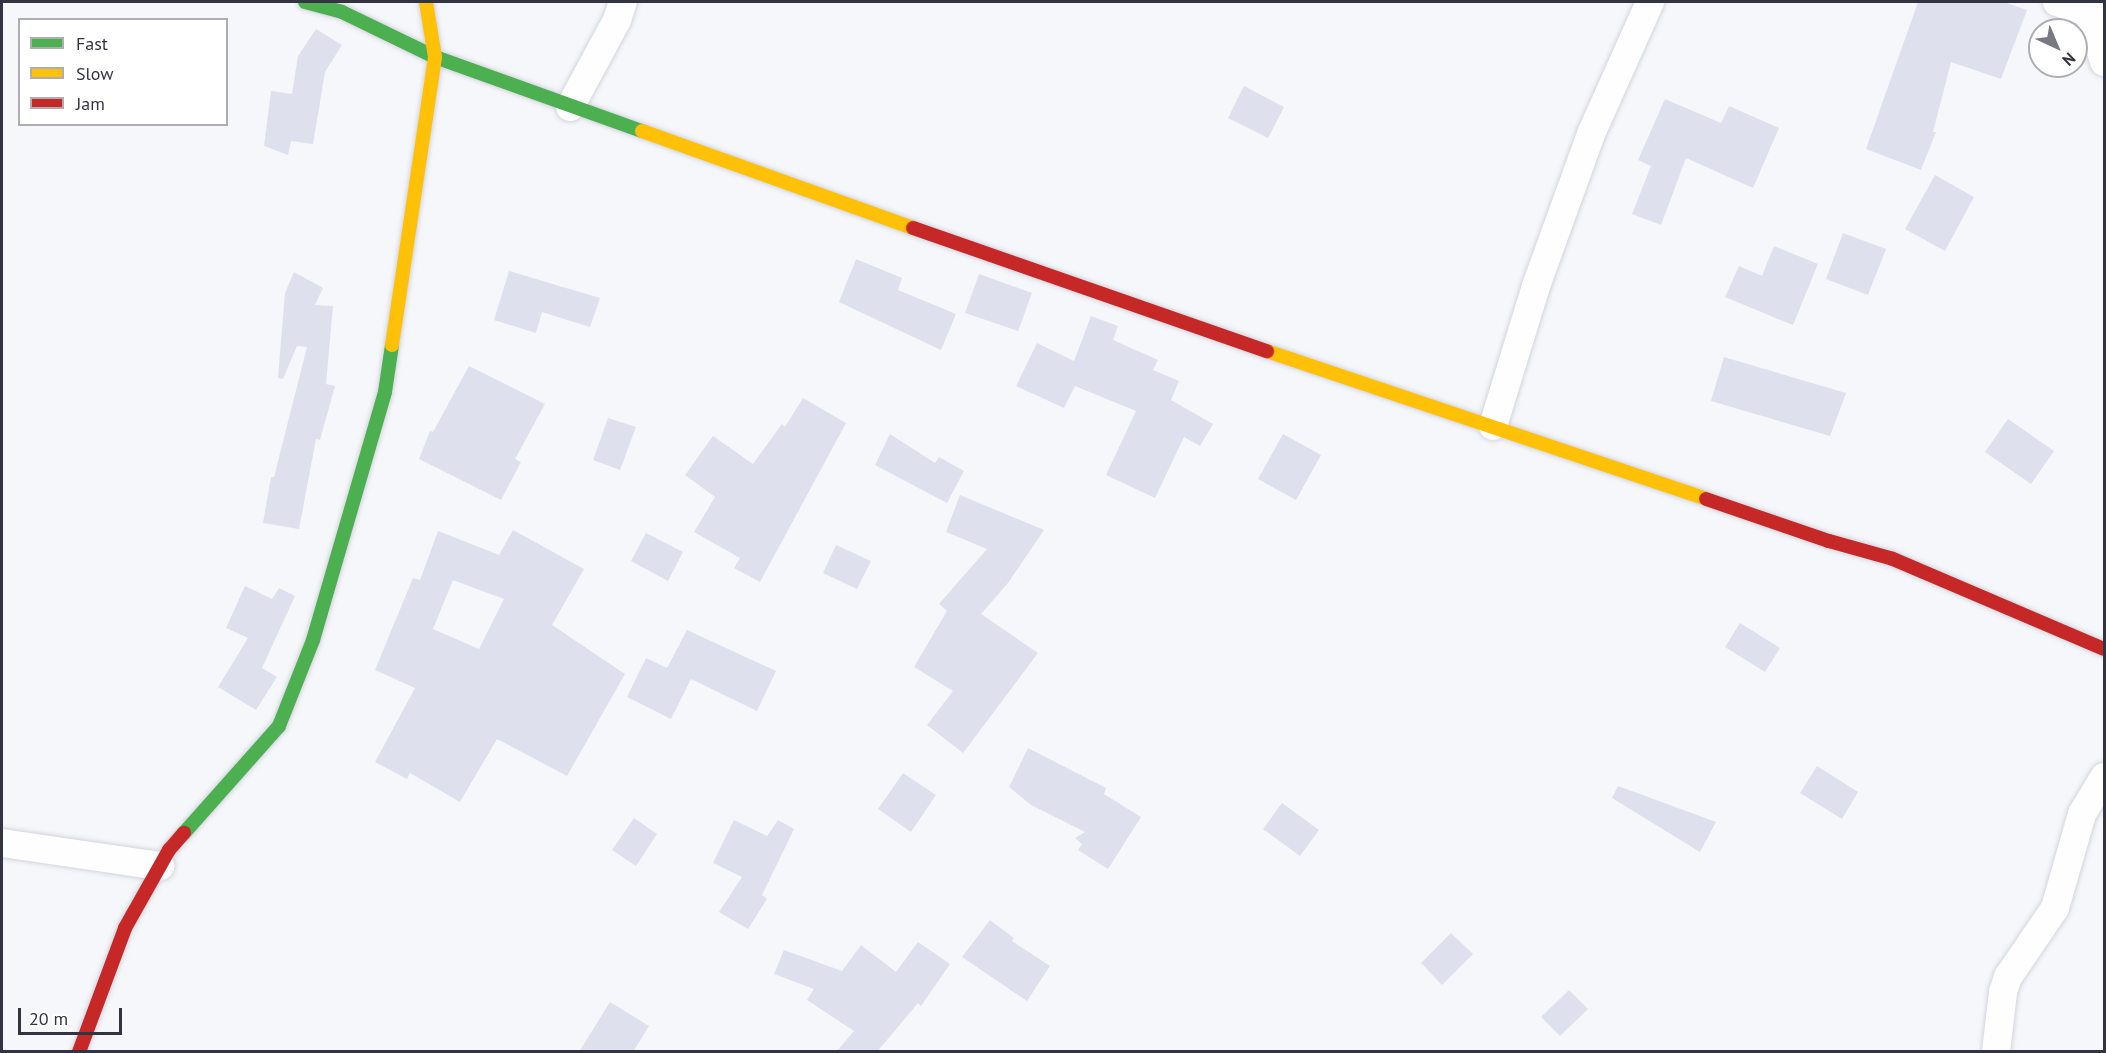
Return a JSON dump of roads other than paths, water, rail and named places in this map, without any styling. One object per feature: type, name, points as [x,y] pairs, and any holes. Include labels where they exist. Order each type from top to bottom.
[{"type":"street","points":[[305,2],[342,12],[435,57],[570,107],[1334,374],[1829,541],[1893,559],[2104,649]]},
{"type":"street","points":[[79,1052],[125,928],[169,850],[279,726],[313,640],[385,392],[435,57],[426,2]]},
{"type":"street","points":[[570,107],[617,20],[623,2]]},
{"type":"street","points":[[1493,426],[1536,286],[1591,134],[1650,2]]},
{"type":"street","points":[[2057,2],[2091,7],[2104,62]]},
{"type":"street","points":[[1996,1052],[2002,992],[2008,976],[2055,908],[2082,814],[2104,777]]},
{"type":"street","points":[[2,843],[160,866]]}]
